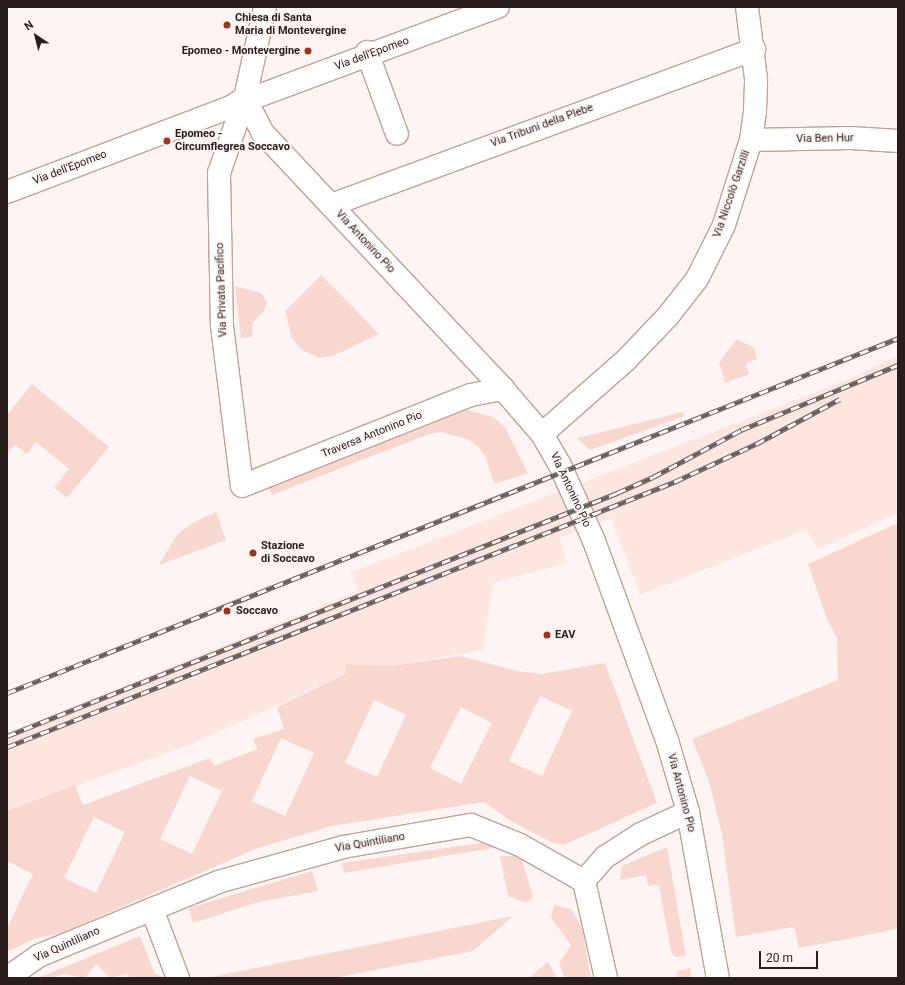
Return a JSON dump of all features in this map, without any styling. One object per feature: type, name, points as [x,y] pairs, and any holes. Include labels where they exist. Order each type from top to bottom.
[{"type":"street","name":"Via Privata Pacifico","points":[[242,486],[222,326],[219,173],[245,98],[265,7]]},
{"type":"street","name":"Via dell'Epomeo","points":[[368,54],[485,7]]},
{"type":"street","name":"Via dell'Epomeo","points":[[7,187],[245,98],[498,7]]},
{"type":"street","name":"Via Niccolò Garzilli","points":[[542,434],[631,355],[684,297],[697,279],[724,225],[751,140],[756,79],[754,49],[747,7]]},
{"type":"street","name":"Via Tribuni della Plebe","points":[[331,205],[754,49]]},
{"type":"street","points":[[368,54],[397,134]]},
{"type":"street","name":"Via dell'Epomeo","points":[[7,192],[231,107],[245,98]]},
{"type":"street","name":"Via Antonino Pio","points":[[245,98],[263,133],[503,389],[542,434],[559,463],[594,541],[667,740],[688,812],[718,978]]},
{"type":"street","name":"Via Ben Hur","points":[[751,140],[851,138],[898,141]]},
{"type":"street","name":"Traversa Antonino Pio","points":[[242,486],[470,395],[503,389]]},
{"type":"street","points":[[606,978],[584,881],[605,857],[641,834],[688,812]]},
{"type":"street","name":"Via Quintiliano","points":[[7,978],[38,956],[218,882],[328,851],[472,825],[520,845],[584,881]]},
{"type":"street","points":[[152,909],[178,978]]},
{"type":"shaded area","points":[[321,275],[379,334],[333,356],[319,358],[302,350],[292,338],[285,311]]},
{"type":"shaded area","points":[[235,286],[261,293],[267,302],[264,311],[253,322],[252,337],[241,338]]},
{"type":"shaded area","points":[[737,339],[754,348],[757,359],[747,363],[746,366],[749,374],[725,383],[719,362]]},
{"type":"shaded area","points":[[898,355],[898,513],[818,549],[806,530],[640,595],[611,518],[559,538],[567,563],[493,583],[483,650],[391,666],[346,664],[345,674],[195,743],[7,811],[7,733],[358,591],[351,572],[844,381]]},
{"type":"shaded area","points":[[32,384],[109,447],[67,498],[54,488],[69,469],[36,442],[27,454],[15,445],[7,454],[7,415]]},
{"type":"shaded area","points":[[467,410],[493,417],[505,427],[528,473],[494,484],[486,458],[479,447],[467,439],[441,432],[429,434],[272,495],[269,488]]},
{"type":"shaded area","points":[[683,412],[685,416],[590,450],[577,438]]},
{"type":"shaded area","points":[[216,512],[226,540],[159,565],[177,535],[191,524]]},
{"type":"shaded area","points":[[898,523],[898,929],[799,948],[794,927],[736,937],[722,834],[709,781],[692,739],[838,680],[837,638],[827,619],[808,564]]},
{"type":"shaded area","points":[[460,656],[517,671],[542,674],[605,663],[657,803],[564,845],[551,842],[511,821],[484,802],[332,826],[258,848],[62,933],[36,938],[7,952],[7,928],[33,874],[7,861],[7,811],[75,785],[83,805],[210,758],[214,766],[257,749],[253,739],[284,729],[277,707],[345,674],[346,664],[391,666]],"holes":[[[540,696],[572,711],[542,776],[509,761]],[[374,700],[406,715],[377,777],[345,763]],[[461,707],[492,723],[461,784],[430,768]],[[281,738],[314,753],[285,816],[252,801]],[[190,776],[222,791],[192,854],[160,839]],[[94,817],[125,832],[96,893],[64,878]]]},
{"type":"shaded area","points":[[487,842],[499,847],[344,873],[342,863]]},
{"type":"shaded area","points":[[667,847],[686,956],[676,957],[671,952],[659,885],[648,886],[646,875],[620,880],[622,866]]},
{"type":"shaded area","points":[[500,856],[521,856],[533,897],[526,903],[508,896]]},
{"type":"shaded area","points":[[312,871],[318,891],[255,903],[193,923],[189,908]]},
{"type":"shaded area","points":[[554,905],[571,909],[582,928],[591,978],[565,978],[559,964],[571,945],[551,918]]},
{"type":"shaded area","points":[[513,916],[473,951],[334,978],[206,978]]},
{"type":"shaded area","points":[[140,936],[155,974],[167,978],[129,978],[128,974],[110,978],[96,964],[85,978],[64,974],[51,978],[38,978]]},
{"type":"shaded area","points":[[548,962],[557,978],[529,978]]},
{"type":"shaded area","points":[[690,968],[692,978],[678,978],[676,971]]},
{"type":"railway","points":[[7,693],[898,338]]},
{"type":"railway","points":[[7,736],[617,493],[653,477],[741,430],[898,365]]},
{"type":"railway","points":[[7,747],[674,482],[756,444],[840,399]]},
{"type":"place","name":"Chiesa di Santa Maria di Montevergine","points":[[227,25]]},
{"type":"place","name":"Epomeo - Montevergine","points":[[308,51]]},
{"type":"place","name":"Epomeo - Circumflegrea Soccavo","points":[[167,141]]},
{"type":"place","name":"Stazione di Soccavo","points":[[253,553]]},
{"type":"place","name":"Soccavo","points":[[227,611]]},
{"type":"place","name":"EAV","points":[[547,635]]}]
